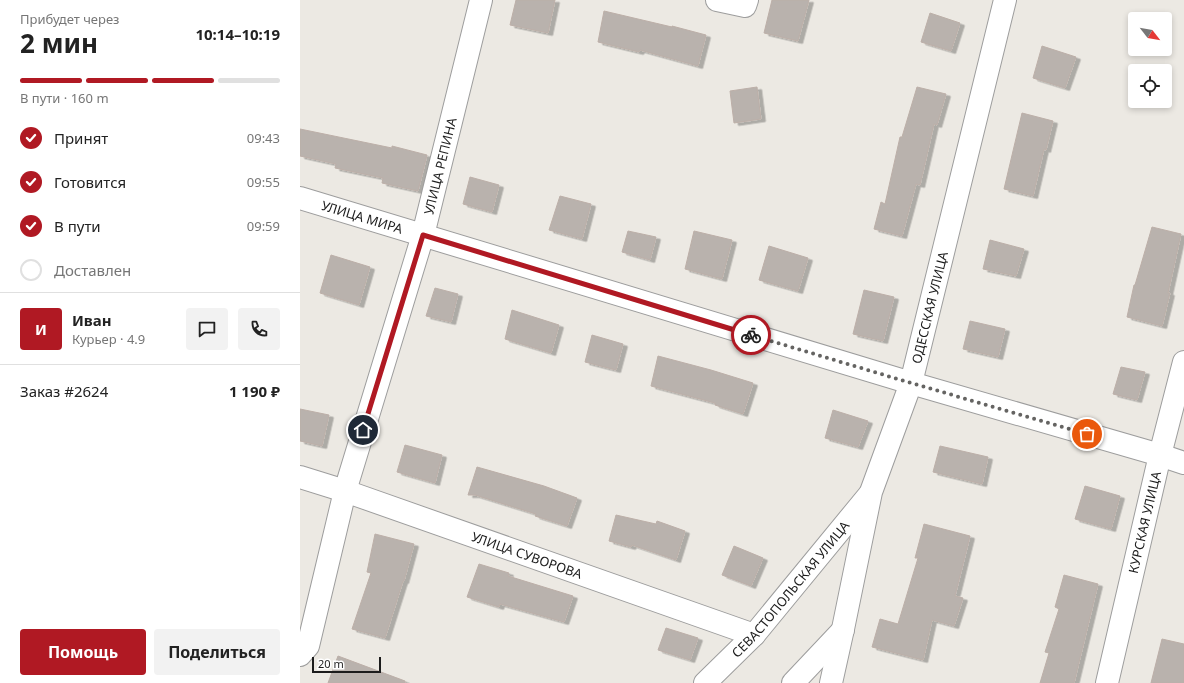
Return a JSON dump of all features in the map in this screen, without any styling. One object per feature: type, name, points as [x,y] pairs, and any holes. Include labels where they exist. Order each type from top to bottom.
[{"type":"street","name":"УЛИЦА РЕПИНА","points":[[300,655],[308,646],[345,491],[423,235],[481,0]]},
{"type":"street","points":[[717,0],[745,6],[747,0]]},
{"type":"street","name":"ОДЕССКАЯ УЛИЦА","points":[[831,683],[871,492],[911,383],[1005,0]]},
{"type":"street","name":"УЛИЦА МИРА","points":[[300,198],[911,383],[1184,463]]},
{"type":"street","name":"КУРСКАЯ УЛИЦА","points":[[1107,683],[1160,455],[1184,362]]},
{"type":"street","name":"УЛИЦА СУВОРОВА","points":[[300,477],[345,491],[754,635]]},
{"type":"street","name":"СЕВАСТОПОЛЬСКАЯ УЛИЦА","points":[[705,683],[754,635],[871,492]]},
{"type":"street","points":[[793,683],[843,629]]},
{"type":"building","points":[[516,0],[555,0],[548,33],[510,25]]},
{"type":"building","points":[[772,0],[809,0],[798,41],[764,33]]},
{"type":"building","points":[[604,11],[706,35],[698,66],[640,50],[639,52],[598,42]]},
{"type":"building","points":[[930,13],[960,23],[951,51],[921,42]]},
{"type":"building","points":[[1042,46],[1076,57],[1065,88],[1033,78]]},
{"type":"building","points":[[757,87],[761,119],[734,123],[730,91]]},
{"type":"building","points":[[917,87],[946,94],[937,125],[934,124],[920,185],[916,184],[902,236],[874,229],[881,202],[885,204],[900,137],[902,137]]},
{"type":"building","points":[[1022,113],[1053,121],[1046,150],[1044,149],[1033,196],[1004,189]]},
{"type":"building","points":[[300,129],[392,148],[392,146],[427,155],[418,191],[382,183],[383,178],[335,168],[336,164],[300,156]]},
{"type":"building","points":[[470,177],[499,185],[492,212],[463,204]]},
{"type":"building","points":[[560,196],[591,204],[582,239],[549,230]]},
{"type":"building","points":[[1152,227],[1181,234],[1162,326],[1127,317],[1134,285]]},
{"type":"building","points":[[628,231],[656,237],[650,260],[622,252]]},
{"type":"building","points":[[694,231],[732,240],[722,279],[685,269]]},
{"type":"building","points":[[990,240],[1024,249],[1016,276],[983,269]]},
{"type":"building","points":[[769,246],[808,258],[798,291],[759,280]]},
{"type":"building","points":[[331,255],[370,267],[359,305],[320,293]]},
{"type":"building","points":[[435,288],[458,294],[451,322],[426,316]]},
{"type":"building","points":[[864,290],[894,297],[883,341],[853,334]]},
{"type":"building","points":[[512,310],[559,325],[551,353],[505,339]]},
{"type":"building","points":[[970,321],[1005,329],[998,357],[963,349]]},
{"type":"building","points":[[592,335],[623,344],[616,370],[585,362]]},
{"type":"building","points":[[658,356],[753,383],[743,414],[715,405],[715,403],[651,386]]},
{"type":"building","points":[[1121,367],[1145,372],[1137,400],[1113,394]]},
{"type":"building","points":[[300,409],[329,415],[322,446],[300,441]]},
{"type":"building","points":[[833,410],[868,421],[858,447],[825,438]]},
{"type":"building","points":[[405,445],[442,455],[435,483],[397,472]]},
{"type":"building","points":[[940,446],[988,457],[982,484],[933,472]]},
{"type":"building","points":[[477,467],[544,486],[577,498],[567,526],[535,516],[536,514],[475,495],[468,495]]},
{"type":"building","points":[[1085,486],[1120,496],[1111,529],[1075,519]]},
{"type":"building","points":[[616,515],[656,524],[657,521],[685,531],[676,560],[632,545],[631,547],[609,541]]},
{"type":"building","points":[[924,524],[970,536],[955,596],[963,598],[954,626],[932,620],[923,660],[872,647],[880,619],[898,624],[918,558],[915,558]]},
{"type":"building","points":[[375,534],[414,544],[404,581],[385,638],[352,629],[371,573],[367,572]]},
{"type":"building","points":[[734,546],[763,558],[751,586],[722,575]]},
{"type":"building","points":[[479,564],[509,573],[508,576],[573,596],[564,622],[500,604],[499,607],[467,597]]},
{"type":"building","points":[[1064,575],[1098,584],[1074,683],[1040,683],[1049,653],[1045,652],[1059,609],[1055,607]]},
{"type":"building","points":[[666,628],[698,638],[690,660],[658,650]]},
{"type":"building","points":[[1162,639],[1184,644],[1184,683],[1151,683]]},
{"type":"building","points":[[338,656],[405,681],[405,683],[328,683]]},
{"type":"way so far","points":[[751,335],[1087,434]]},
{"type":"route","points":[[363,430],[423,235],[751,335]]}]
